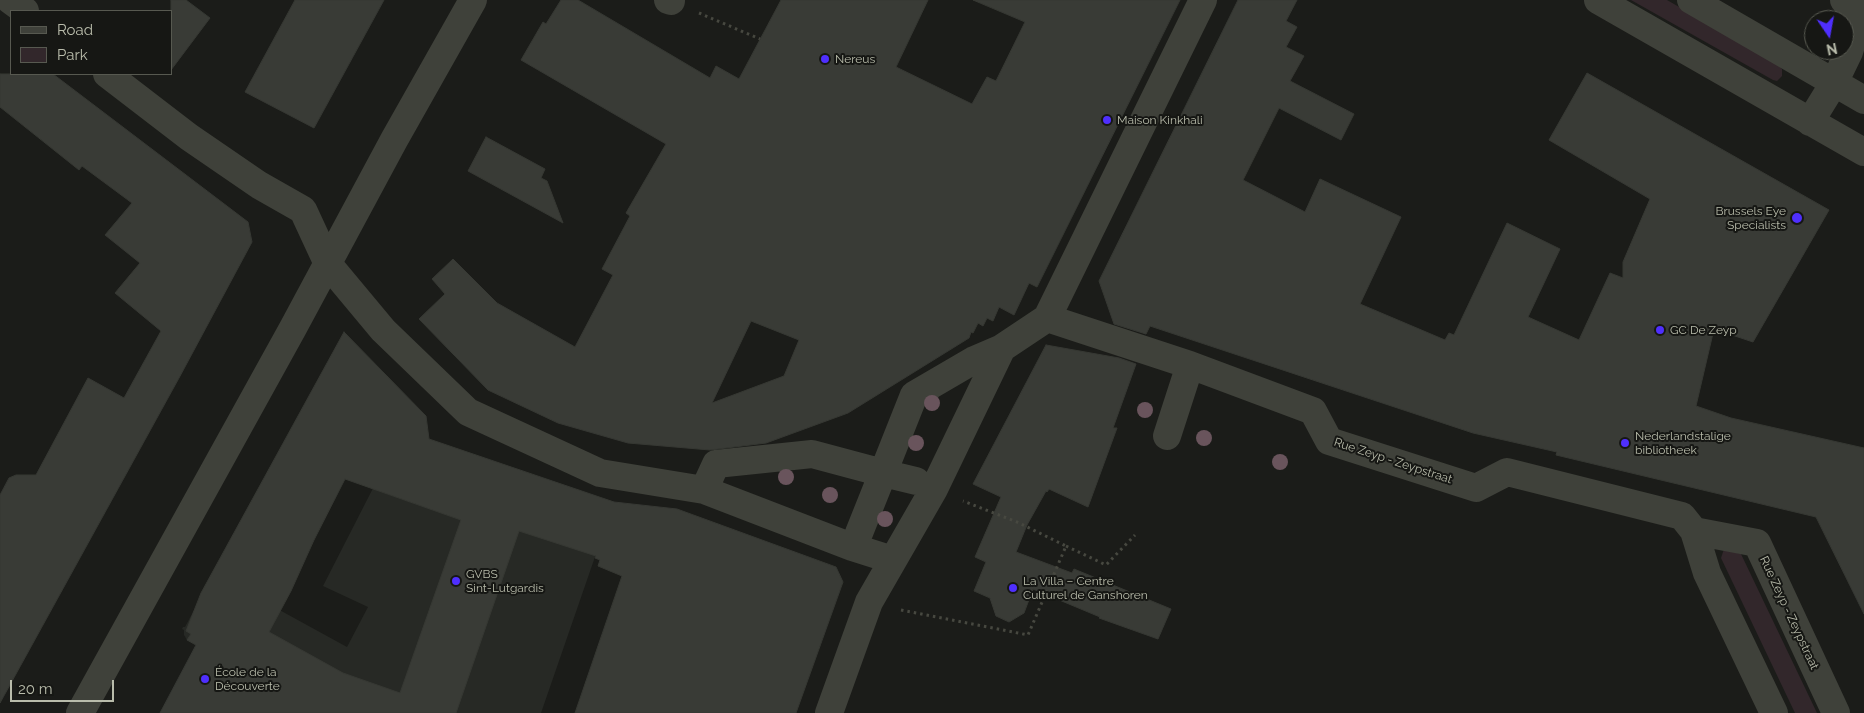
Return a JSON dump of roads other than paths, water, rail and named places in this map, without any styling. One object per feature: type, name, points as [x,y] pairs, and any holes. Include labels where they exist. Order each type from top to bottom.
[{"type":"street","points":[[10,0],[24,10]]},
{"type":"street","points":[[80,713],[328,264],[379,167],[473,0]]},
{"type":"street","points":[[859,533],[914,395],[974,360],[1002,348],[1047,318],[1203,0]]},
{"type":"street","points":[[1598,0],[1864,152]]},
{"type":"street","points":[[1810,122],[1834,83],[1849,52],[1860,16],[1844,0]]},
{"type":"street","points":[[1698,2],[1864,100]]},
{"type":"street","points":[[108,75],[189,137],[259,186],[303,210],[328,264],[383,330],[468,412],[600,473],[704,490],[852,547],[893,560]]},
{"type":"street","name":"Rue Zeyp - Zeypstraat","points":[[1047,318],[1190,366],[1313,411],[1329,441],[1476,488],[1507,472],[1682,516],[1694,531],[1707,573],[1774,713]]},
{"type":"street","points":[[829,713],[869,602],[934,489],[1002,348]]},
{"type":"street","points":[[1167,436],[1190,366]]},
{"type":"street","points":[[704,490],[716,464],[812,454],[916,481]]},
{"type":"street","name":"Rue Zeyp - Zeypstraat","points":[[1694,531],[1757,543],[1836,713]]},
{"type":"place","name":"Nereus","points":[[825,59]]},
{"type":"place","name":"Maison Kinkhali","points":[[1107,120]]},
{"type":"place","name":"Brussels Eye Specialists","points":[[1797,218]]},
{"type":"place","name":"GC De Zeyp","points":[[1660,330]]},
{"type":"place","name":"Nederlandstalige bibliotheek","points":[[1625,443]]},
{"type":"place","name":"GVBS Sint-Lutgardis","points":[[456,581]]},
{"type":"place","name":"La Villa – Centre Culturel de Ganshoren","points":[[1013,588]]},
{"type":"place","name":"École de la Découverte","points":[[205,679]]}]
